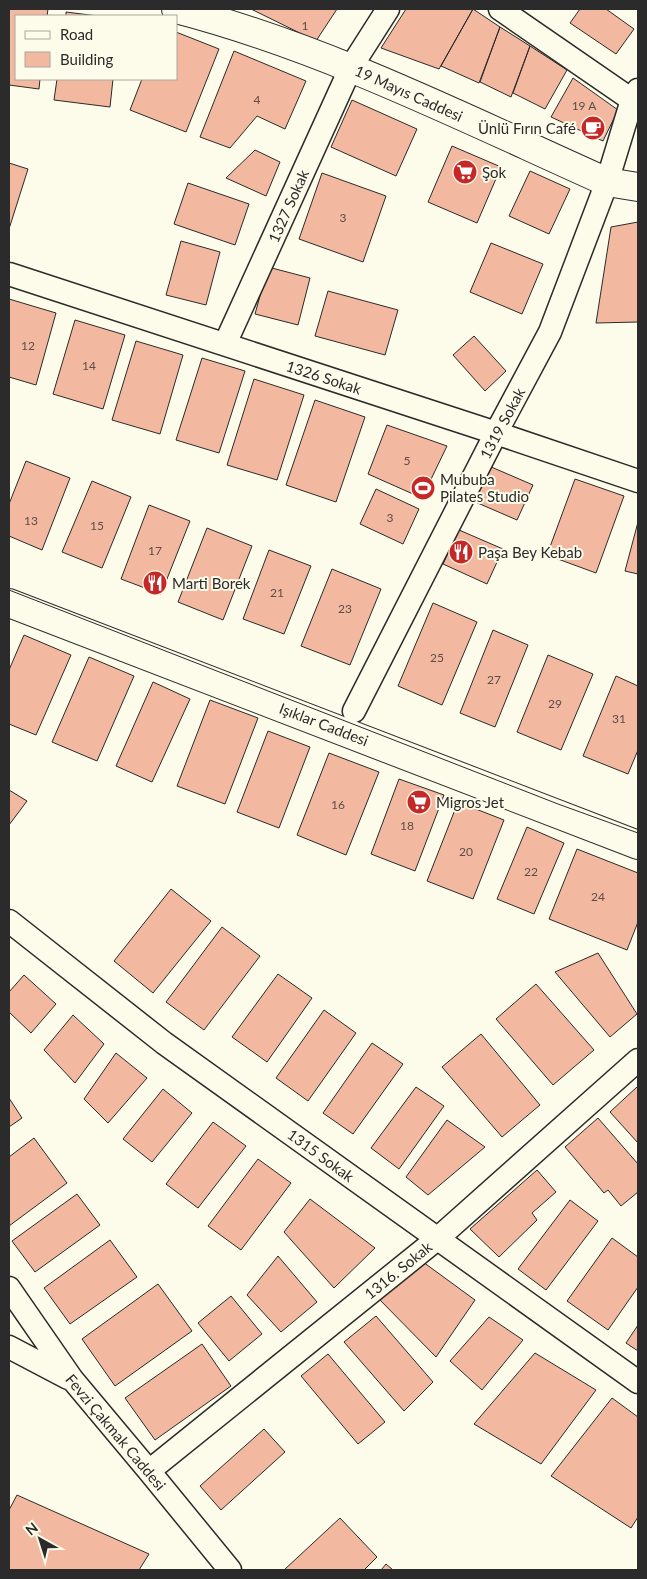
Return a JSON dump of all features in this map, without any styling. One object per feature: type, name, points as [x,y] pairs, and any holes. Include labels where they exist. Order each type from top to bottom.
[{"type":"street","name":"19 Mayıs Caddesi","points":[[176,9],[221,16],[351,67],[607,182],[638,187]]},
{"type":"street","name":"1327 Sokak","points":[[225,344],[351,67],[388,9]]},
{"type":"street","points":[[500,9],[635,95]]},
{"type":"street","name":"1319 Sokak","points":[[354,711],[496,433],[550,332],[607,182],[635,95]]},
{"type":"street","name":"1326 Sokak","points":[[9,274],[638,481]]},
{"type":"street","name":"Işıklar Caddesi","points":[[9,603],[638,846]]},
{"type":"street","name":"1315 Sokak","points":[[9,921],[164,1043],[638,1382]]},
{"type":"street","name":"1316. Sokak","points":[[149,1471],[437,1239],[638,1060]]},
{"type":"street","name":"Fevzi Çakmak Caddesi","points":[[9,1288],[72,1379],[230,1570]]},
{"type":"street","points":[[9,1347],[72,1379]]},
{"type":"building","points":[[9,9],[48,9],[47,15],[15,15],[15,80],[40,80],[39,89],[9,85]]},
{"type":"building","points":[[251,9],[337,9],[316,41]]},
{"type":"building","points":[[406,9],[473,9],[439,69],[381,48]]},
{"type":"building","points":[[473,9],[500,27],[479,83],[441,66]]},
{"type":"building","points":[[580,9],[606,9],[634,29],[616,54],[570,23]]},
{"type":"building","points":[[66,12],[90,15],[66,15]]},
{"type":"building","points":[[500,27],[530,46],[511,97],[480,82]]},
{"type":"building","points":[[178,33],[219,49],[186,132],[130,110],[142,80],[178,80]]},
{"type":"building","points":[[530,46],[567,70],[545,109],[513,93]]},
{"type":"building","points":[[234,51],[306,81],[285,129],[257,116],[230,148],[200,137]]},
{"type":"building","points":[[573,78],[618,110],[603,141],[551,117]]},
{"type":"building","points":[[57,80],[113,80],[110,107],[54,100]]},
{"type":"building","points":[[352,100],[417,129],[396,176],[331,147]]},
{"type":"building","points":[[452,146],[501,167],[477,223],[428,202]]},
{"type":"building","points":[[255,150],[280,162],[266,196],[226,178]]},
{"type":"building","points":[[9,163],[28,169],[9,229]]},
{"type":"building","points":[[530,171],[570,189],[549,234],[509,216]]},
{"type":"building","points":[[322,173],[386,196],[363,262],[299,239]]},
{"type":"building","points":[[188,183],[249,204],[235,245],[174,224]]},
{"type":"building","points":[[638,222],[638,322],[596,323],[611,227]]},
{"type":"building","points":[[181,241],[220,252],[206,305],[166,295]]},
{"type":"building","points":[[491,243],[543,264],[522,314],[470,292]]},
{"type":"building","points":[[268,267],[310,278],[298,325],[255,314]]},
{"type":"building","points":[[328,291],[398,310],[385,355],[315,336]]},
{"type":"building","points":[[9,299],[56,313],[36,385],[9,377]]},
{"type":"building","points":[[75,320],[125,335],[103,409],[53,394]]},
{"type":"building","points":[[474,336],[506,371],[485,391],[453,355]]},
{"type":"building","points":[[136,341],[183,355],[160,434],[112,420]]},
{"type":"building","points":[[202,358],[245,371],[219,453],[176,440]]},
{"type":"building","points":[[254,379],[304,395],[277,480],[227,465]]},
{"type":"building","points":[[315,400],[365,417],[336,502],[286,485]]},
{"type":"building","points":[[387,425],[447,446],[422,498],[368,474]]},
{"type":"building","points":[[26,461],[70,478],[42,550],[9,536],[9,504]]},
{"type":"building","points":[[489,466],[533,485],[517,520],[473,501]]},
{"type":"building","points":[[575,479],[624,496],[596,573],[547,555]]},
{"type":"building","points":[[92,481],[131,497],[102,568],[62,552]]},
{"type":"building","points":[[376,489],[419,509],[403,544],[360,524]]},
{"type":"building","points":[[149,505],[190,521],[161,594],[121,579]]},
{"type":"building","points":[[638,522],[638,574],[625,571]]},
{"type":"building","points":[[207,528],[252,546],[223,620],[178,602]]},
{"type":"building","points":[[459,530],[503,549],[487,584],[443,564]]},
{"type":"building","points":[[269,550],[311,566],[284,634],[243,619]]},
{"type":"building","points":[[332,569],[381,589],[350,665],[301,646]]},
{"type":"building","points":[[433,603],[477,622],[442,705],[398,686]]},
{"type":"building","points":[[493,630],[528,645],[495,727],[460,713]]},
{"type":"building","points":[[24,635],[71,655],[36,735],[9,724],[9,670]]},
{"type":"building","points":[[548,655],[593,674],[561,750],[517,732]]},
{"type":"building","points":[[89,657],[134,676],[97,761],[52,742]]},
{"type":"building","points":[[616,676],[638,686],[638,750],[628,774],[583,756]]},
{"type":"building","points":[[153,682],[190,699],[152,782],[116,766]]},
{"type":"building","points":[[210,700],[258,718],[225,804],[177,786]]},
{"type":"building","points":[[268,731],[310,747],[279,828],[237,812]]},
{"type":"building","points":[[329,753],[379,772],[346,855],[297,835]]},
{"type":"building","points":[[399,779],[444,795],[415,871],[371,854]]},
{"type":"building","points":[[9,790],[27,801],[9,825]]},
{"type":"building","points":[[458,802],[504,820],[473,899],[427,881]]},
{"type":"building","points":[[527,827],[564,843],[534,914],[497,899]]},
{"type":"building","points":[[577,849],[638,873],[638,922],[627,950],[549,919]]},
{"type":"building","points":[[171,889],[211,921],[153,993],[114,961]]},
{"type":"building","points":[[222,927],[260,956],[204,1030],[166,1002]]},
{"type":"building","points":[[598,953],[637,1014],[610,1037],[555,972]]},
{"type":"building","points":[[278,974],[312,998],[267,1062],[232,1037]]},
{"type":"building","points":[[24,975],[56,1004],[31,1033],[9,1012],[9,992]]},
{"type":"building","points":[[536,984],[594,1050],[553,1085],[496,1019]]},
{"type":"building","points":[[324,1010],[356,1033],[308,1101],[276,1078]]},
{"type":"building","points":[[73,1015],[104,1044],[75,1083],[44,1050]]},
{"type":"building","points":[[481,1034],[540,1105],[502,1137],[442,1067]]},
{"type":"building","points":[[372,1043],[403,1064],[353,1134],[323,1113]]},
{"type":"building","points":[[116,1053],[147,1078],[108,1123],[84,1099]]},
{"type":"building","points":[[638,1086],[638,1143],[610,1112]]},
{"type":"building","points":[[416,1087],[444,1106],[399,1169],[371,1148]]},
{"type":"building","points":[[163,1089],[192,1113],[152,1162],[123,1139]]},
{"type":"building","points":[[9,1098],[22,1118],[9,1127]]},
{"type":"building","points":[[598,1118],[638,1164],[638,1192],[621,1206],[608,1190],[604,1193],[565,1147]]},
{"type":"building","points":[[447,1120],[485,1147],[428,1195],[406,1177]]},
{"type":"building","points":[[213,1122],[246,1146],[198,1208],[166,1184]]},
{"type":"building","points":[[34,1138],[67,1183],[9,1226],[9,1157]]},
{"type":"building","points":[[258,1159],[291,1183],[241,1250],[208,1226]]},
{"type":"building","points":[[537,1170],[556,1192],[532,1213],[537,1220],[499,1257],[470,1229]]},
{"type":"building","points":[[77,1194],[100,1225],[35,1272],[12,1241]]},
{"type":"building","points":[[310,1199],[375,1248],[334,1288],[284,1232]]},
{"type":"building","points":[[570,1200],[598,1221],[546,1290],[518,1269]]},
{"type":"building","points":[[612,1238],[638,1257],[638,1287],[608,1330],[567,1301]]},
{"type":"building","points":[[110,1240],[137,1277],[70,1324],[44,1288]]},
{"type":"building","points":[[278,1256],[317,1302],[281,1332],[247,1295]]},
{"type":"building","points":[[423,1262],[475,1300],[436,1357],[379,1299]]},
{"type":"building","points":[[158,1284],[192,1331],[115,1386],[82,1339]]},
{"type":"building","points":[[231,1296],[262,1334],[229,1361],[198,1323]]},
{"type":"building","points":[[376,1316],[433,1382],[404,1411],[344,1342]]},
{"type":"building","points":[[489,1317],[523,1340],[482,1390],[450,1361]]},
{"type":"building","points":[[638,1325],[638,1351],[626,1343]]},
{"type":"building","points":[[202,1344],[231,1386],[155,1440],[125,1398]]},
{"type":"building","points":[[535,1353],[596,1390],[541,1464],[474,1424]]},
{"type":"building","points":[[328,1354],[385,1422],[358,1444],[301,1376]]},
{"type":"building","points":[[612,1398],[638,1417],[638,1517],[631,1528],[551,1476]]},
{"type":"building","points":[[264,1429],[285,1452],[221,1510],[200,1486]]},
{"type":"building","points":[[17,1495],[149,1554],[139,1570],[9,1570],[9,1510]]},
{"type":"building","points":[[340,1518],[377,1557],[364,1570],[284,1570]]},
{"type":"building","points":[[386,1564],[393,1570],[381,1570]]},
{"type":"tram line","points":[[9,590],[558,804],[638,833]]},
{"type":"place","name":"Ünlü Fırın Café","points":[[593,128]]},
{"type":"place","name":"Şok","points":[[465,172]]},
{"type":"place","name":"Mububa Pilates Studio","points":[[423,488]]},
{"type":"place","name":"Paşa Bey Kebab","points":[[461,552]]},
{"type":"place","name":"Marti Borek","points":[[155,583]]},
{"type":"place","name":"Migros Jet","points":[[419,802]]}]
